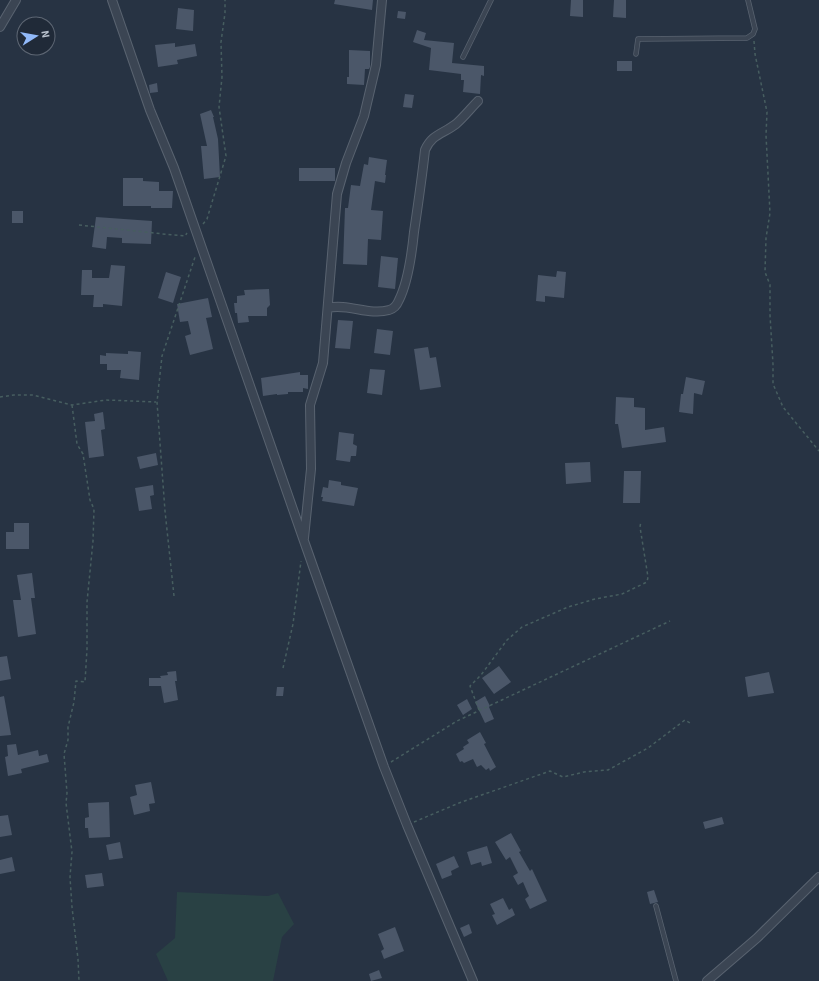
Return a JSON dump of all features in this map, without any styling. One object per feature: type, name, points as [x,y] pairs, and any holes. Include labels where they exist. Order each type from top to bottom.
[{"type":"street","points":[[0,27],[16,0]]},
{"type":"street","points":[[112,0],[150,110],[174,168],[384,767],[407,825],[474,981]]},
{"type":"street","points":[[304,541],[311,469],[310,405],[323,363],[337,194],[346,163],[364,116],[376,65],[382,0]]},
{"type":"street","points":[[328,308],[342,306],[376,312],[390,310],[395,306],[400,299],[411,258],[425,150],[429,142],[437,135],[457,123],[478,101]]},
{"type":"street","points":[[707,981],[757,938],[819,877]]},
{"type":"lane","points":[[463,57],[491,0]]},
{"type":"lane","points":[[636,54],[638,39],[747,38],[753,34],[755,29],[748,0]]},
{"type":"lane","points":[[656,906],[676,981]]},
{"type":"path","points":[[79,226],[185,236],[195,230],[207,219],[226,156],[219,107],[222,77],[220,42],[225,13],[225,0]]},
{"type":"path","points":[[753,34],[755,54],[767,112],[766,136],[770,213],[766,238],[766,272],[770,285],[773,384],[783,407],[819,451]]},
{"type":"path","points":[[174,596],[165,511],[157,402],[162,356],[200,243]]},
{"type":"path","points":[[0,397],[33,395],[72,405],[106,400],[157,402]]},
{"type":"path","points":[[72,405],[77,444],[83,454],[90,500],[94,509],[93,542],[87,602],[85,682],[76,681],[74,702],[68,727],[68,740],[64,754],[67,793],[66,803],[72,852],[70,884],[79,981]]},
{"type":"path","points":[[479,711],[470,686],[481,675],[507,640],[522,627],[568,607],[595,599],[622,594],[646,582],[648,577],[640,527],[641,520]]},
{"type":"path","points":[[283,668],[293,624],[302,556]]},
{"type":"path","points":[[384,767],[457,720],[670,621]]},
{"type":"path","points":[[407,825],[459,803],[550,771],[563,776],[608,770],[648,748],[685,720],[690,723]]},
{"type":"green space","points":[[177,892],[268,896],[278,893],[294,924],[282,937],[273,981],[168,981],[156,954],[175,938]]},
{"type":"building","points":[[335,0],[373,0],[372,10],[334,4]]},
{"type":"building","points":[[571,0],[583,0],[583,17],[570,16]]},
{"type":"building","points":[[614,0],[626,0],[626,18],[613,17]]},
{"type":"building","points":[[178,8],[194,10],[193,31],[176,29]]},
{"type":"building","points":[[398,11],[406,12],[405,19],[397,18]]},
{"type":"building","points":[[417,30],[426,33],[424,40],[454,43],[452,63],[484,66],[484,76],[481,75],[480,94],[463,92],[464,80],[461,80],[461,74],[429,70],[431,48],[413,42]]},
{"type":"building","points":[[175,43],[175,47],[195,44],[197,56],[177,60],[178,64],[158,67],[155,45]]},
{"type":"building","points":[[349,50],[370,51],[370,67],[369,69],[365,69],[364,85],[347,84],[347,77],[349,77]]},
{"type":"building","points":[[617,61],[632,61],[632,71],[617,71]]},
{"type":"building","points":[[157,83],[158,92],[150,93],[149,85]]},
{"type":"building","points":[[405,94],[414,95],[412,108],[403,107]]},
{"type":"building","points":[[211,110],[214,117],[218,139],[220,177],[204,179],[201,146],[207,146],[200,114]]},
{"type":"building","points":[[369,157],[387,160],[385,183],[375,181],[371,210],[383,211],[381,240],[368,239],[367,265],[343,264],[345,208],[348,208],[351,185],[360,186],[364,164],[368,165]]},
{"type":"building","points":[[299,168],[335,168],[335,181],[299,181]]},
{"type":"building","points":[[123,178],[143,178],[143,181],[159,182],[159,191],[173,191],[172,208],[123,206]]},
{"type":"building","points":[[12,211],[23,211],[23,223],[12,223]]},
{"type":"building","points":[[96,217],[152,221],[151,244],[122,243],[122,238],[107,237],[106,249],[92,247]]},
{"type":"building","points":[[381,256],[398,258],[395,289],[378,287]]},
{"type":"building","points":[[111,265],[125,266],[122,306],[103,304],[103,307],[93,307],[94,295],[81,295],[82,270],[92,270],[92,278],[109,278]]},
{"type":"building","points":[[557,271],[566,272],[564,298],[545,296],[545,302],[536,301],[538,275],[556,277]]},
{"type":"building","points":[[166,272],[181,277],[173,303],[158,298]]},
{"type":"building","points":[[269,289],[270,305],[267,308],[267,316],[248,316],[249,322],[238,323],[234,303],[237,303],[237,296],[245,295],[244,290]]},
{"type":"building","points":[[208,298],[212,317],[206,318],[213,349],[190,355],[185,336],[191,334],[188,321],[180,322],[177,304]]},
{"type":"building","points":[[338,320],[353,321],[350,349],[335,348]]},
{"type":"building","points":[[377,329],[393,331],[390,355],[374,353]]},
{"type":"building","points":[[428,347],[430,358],[436,357],[441,387],[420,390],[414,349]]},
{"type":"building","points":[[128,351],[141,352],[139,380],[120,378],[121,370],[107,370],[107,364],[100,364],[100,355],[106,356],[106,353],[128,354]]},
{"type":"building","points":[[370,369],[385,370],[382,395],[367,393]]},
{"type":"building","points":[[300,372],[300,375],[308,375],[308,389],[303,388],[303,392],[288,392],[288,394],[263,396],[261,378]]},
{"type":"building","points":[[686,377],[705,381],[702,395],[694,393],[693,414],[679,412],[681,394],[683,394]]},
{"type":"building","points":[[616,397],[634,398],[634,407],[645,408],[645,430],[664,427],[666,442],[622,448],[618,424],[615,424]]},
{"type":"building","points":[[103,412],[105,429],[101,430],[104,456],[89,458],[85,422],[95,421],[94,414]]},
{"type":"building","points":[[339,432],[354,434],[353,444],[357,446],[356,456],[351,456],[350,462],[336,460]]},
{"type":"building","points":[[156,453],[158,465],[140,469],[137,457]]},
{"type":"building","points":[[590,462],[591,482],[566,484],[565,463]]},
{"type":"building","points":[[624,471],[641,471],[640,503],[623,503]]},
{"type":"building","points":[[329,480],[341,482],[341,485],[358,488],[354,506],[322,501],[323,497],[321,497],[323,487],[328,488]]},
{"type":"building","points":[[153,485],[154,495],[150,496],[152,509],[139,511],[135,488]]},
{"type":"building","points":[[14,523],[29,523],[29,549],[6,549],[6,532],[14,532]]},
{"type":"building","points":[[32,573],[35,598],[31,598],[36,634],[18,637],[13,600],[21,600],[17,575]]},
{"type":"building","points":[[7,656],[11,679],[0,681],[0,657]]},
{"type":"building","points":[[499,666],[511,682],[494,694],[482,678]]},
{"type":"building","points":[[176,671],[177,681],[175,681],[178,700],[164,703],[161,686],[149,686],[149,678],[161,678],[160,676],[168,675],[167,672]]},
{"type":"building","points":[[769,672],[774,693],[748,697],[745,677]]},
{"type":"building","points":[[277,687],[284,687],[283,696],[276,696]]},
{"type":"building","points":[[4,696],[11,735],[0,736],[0,697]]},
{"type":"building","points":[[485,696],[494,719],[485,723],[475,702]]},
{"type":"building","points":[[467,699],[472,709],[463,715],[457,705]]},
{"type":"building","points":[[480,732],[486,743],[484,744],[496,767],[490,771],[489,768],[486,770],[481,765],[477,767],[473,759],[464,763],[462,761],[460,762],[456,754],[464,749],[463,747],[469,743],[467,740]]},
{"type":"building","points":[[16,744],[18,755],[38,750],[39,756],[47,754],[49,762],[21,769],[22,773],[8,776],[5,757],[8,756],[7,745]]},
{"type":"building","points":[[151,782],[155,803],[149,804],[150,811],[134,815],[130,797],[137,795],[135,785]]},
{"type":"building","points":[[109,802],[110,837],[89,838],[88,828],[85,828],[85,818],[89,817],[88,803]]},
{"type":"building","points":[[8,815],[12,835],[0,837],[0,816]]},
{"type":"building","points":[[722,817],[724,824],[705,829],[703,822]]},
{"type":"building","points":[[511,833],[521,851],[519,852],[530,871],[532,869],[547,901],[530,909],[525,899],[529,896],[523,882],[518,885],[513,876],[518,873],[510,857],[506,860],[495,842]]},
{"type":"building","points":[[120,842],[123,858],[109,860],[106,845]]},
{"type":"building","points":[[487,846],[492,863],[482,866],[481,862],[471,865],[467,852]]},
{"type":"building","points":[[454,856],[459,867],[451,871],[452,875],[442,879],[436,864]]},
{"type":"building","points":[[12,857],[15,871],[0,874],[0,860]]},
{"type":"building","points":[[102,873],[104,886],[87,888],[85,875]]},
{"type":"building","points":[[654,890],[658,902],[650,904],[647,892]]},
{"type":"building","points":[[503,898],[509,910],[512,908],[515,915],[497,925],[492,915],[495,914],[490,904]]},
{"type":"building","points":[[469,924],[472,933],[464,937],[460,928]]},
{"type":"building","points":[[395,927],[404,951],[384,959],[381,951],[384,949],[378,934]]},
{"type":"building","points":[[379,970],[382,978],[371,981],[369,974]]}]
